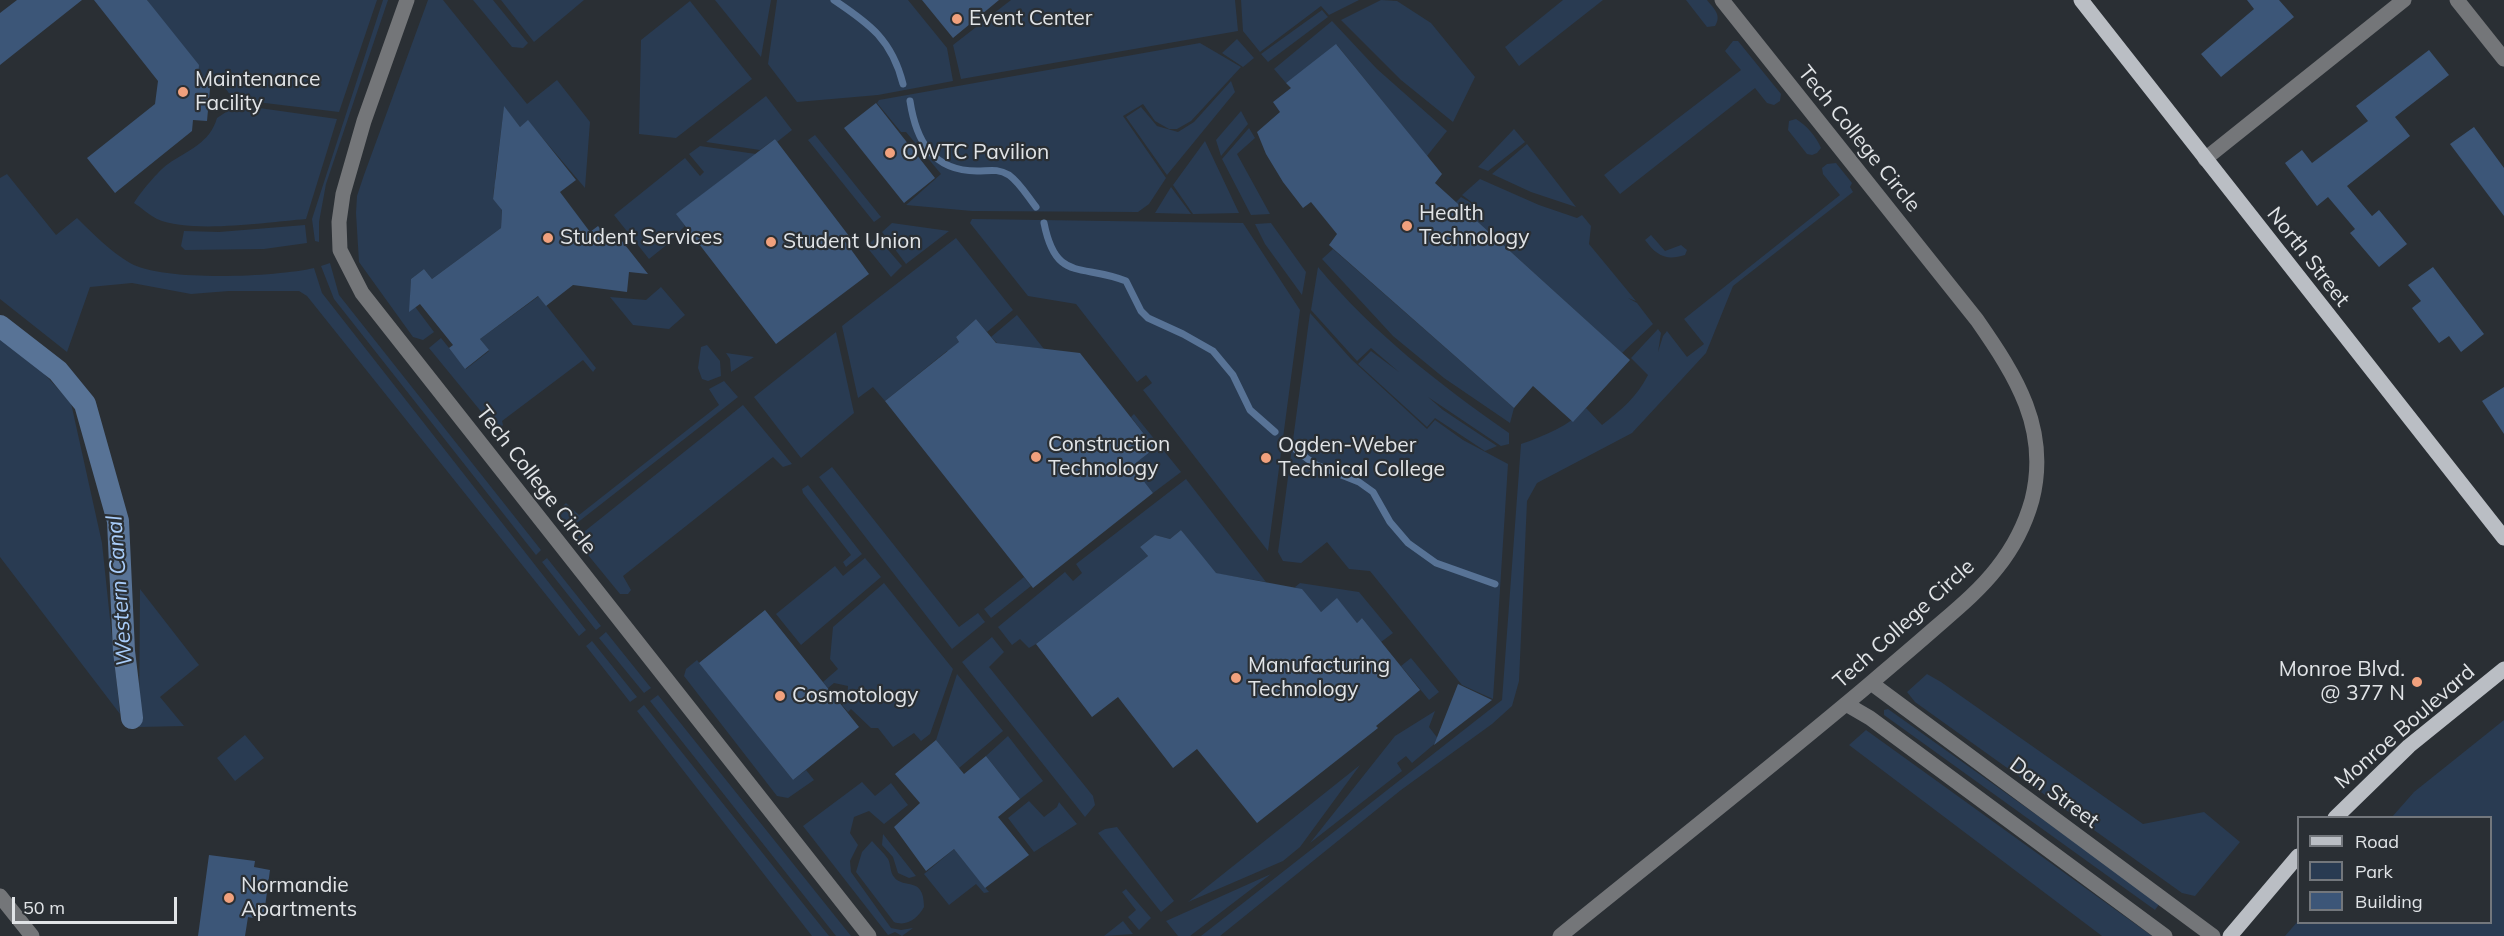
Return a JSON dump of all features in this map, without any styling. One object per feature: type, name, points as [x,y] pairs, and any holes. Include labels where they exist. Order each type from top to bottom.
[{"type":"main road","name":"North Street","points":[[2081,0],[2504,538]]},
{"type":"main road","name":"Monroe Boulevard","points":[[2337,816],[2409,746],[2504,669]]},
{"type":"main road","points":[[2230,936],[2297,857]]},
{"type":"street","name":"Tech College Circle","points":[[407,0],[364,121],[343,194],[339,222],[340,250],[362,293],[869,936]]},
{"type":"street","name":"Tech College Circle","points":[[1560,936],[1846,704],[1977,592],[2014,544],[2024,524],[2035,483],[2037,460],[2031,416],[2012,371],[1977,320],[1722,0]]},
{"type":"street","points":[[2205,159],[2404,0]]},
{"type":"street","points":[[2457,0],[2504,59]]},
{"type":"street","name":"Dan Street","points":[[1871,683],[2213,936]]},
{"type":"street","points":[[1846,704],[1870,718],[2165,936]]},
{"type":"street","points":[[0,896],[32,936]]},
{"type":"green space","points":[[147,0],[377,0],[339,112],[232,99],[218,82],[198,76]]},
{"type":"green space","points":[[383,0],[388,0],[326,184],[319,222],[319,242],[315,241],[312,219]]},
{"type":"green space","points":[[428,0],[443,0],[527,104],[557,80],[590,122],[585,188],[528,121],[520,127],[504,107],[495,179],[499,184],[494,187],[493,199],[502,207],[501,228],[432,279],[424,269],[411,279],[410,300],[434,332],[423,340],[413,337],[359,262],[356,213],[357,196],[364,175]]},
{"type":"green space","points":[[473,0],[493,0],[528,43],[523,48],[512,47]]},
{"type":"green space","points":[[501,0],[584,0],[534,42]]},
{"type":"green space","points":[[715,0],[771,0],[761,57]]},
{"type":"green space","points":[[777,0],[908,0],[947,48],[953,81],[878,95],[797,102],[768,64]]},
{"type":"green space","points":[[1011,0],[1235,0],[1238,31],[961,79],[953,45]]},
{"type":"green space","points":[[1241,0],[1359,0],[1329,15],[1321,6],[1260,52],[1243,31]]},
{"type":"green space","points":[[1381,0],[1397,1],[1431,23],[1475,77],[1453,122],[1401,80],[1341,20]]},
{"type":"green space","points":[[1563,0],[1603,0],[1519,66],[1505,47]]},
{"type":"green space","points":[[1686,0],[1707,0],[1717,15],[1715,26],[1707,27]]},
{"type":"green space","points":[[690,1],[752,79],[676,138],[639,134],[641,40]]},
{"type":"green space","points":[[1322,10],[1328,17],[1268,62],[1261,54]]},
{"type":"green space","points":[[1332,21],[1377,69],[1447,131],[1427,156],[1337,45],[1286,83],[1274,69]]},
{"type":"green space","points":[[1237,39],[1254,58],[1243,67],[1222,53]]},
{"type":"green space","points":[[1733,41],[1738,41],[1781,94],[1780,101],[1774,105],[1767,103],[1755,88],[1620,194],[1604,175],[1741,70],[1725,51]]},
{"type":"green space","points":[[1200,43],[1241,67],[1191,121],[1177,129],[1169,129],[1155,121],[1143,104],[1123,116],[1166,178],[1149,204],[1138,212],[972,211],[906,205],[941,174],[906,132],[901,132],[877,103],[879,100]]},
{"type":"green space","points":[[1231,81],[1235,92],[1167,175],[1126,117],[1141,107],[1157,126],[1178,132],[1194,122]]},
{"type":"green space","points":[[766,96],[792,130],[777,142],[775,139],[760,150],[706,142]]},
{"type":"green space","points":[[231,104],[337,119],[306,219],[230,226],[189,226],[157,219],[134,203],[164,167],[209,134],[217,118],[226,112]]},
{"type":"green space","points":[[1241,111],[1248,124],[1221,156],[1216,140]]},
{"type":"green space","points":[[1796,119],[1817,139],[1821,148],[1817,153],[1807,154],[1788,130],[1789,121]]},
{"type":"green space","points":[[1249,128],[1255,138],[1237,154],[1270,214],[1251,215],[1222,159]]},
{"type":"green space","points":[[1514,129],[1525,142],[1488,171],[1478,167]]},
{"type":"green space","points":[[815,135],[881,217],[874,222],[808,140]]},
{"type":"green space","points":[[1205,141],[1239,213],[1193,214],[1173,185]]},
{"type":"green space","points":[[1527,144],[1576,207],[1531,192],[1492,174]]},
{"type":"green space","points":[[700,146],[756,154],[677,214],[685,226],[679,232],[684,237],[669,238],[669,243],[649,259],[614,215],[685,158],[700,176],[704,172],[689,154]]},
{"type":"green space","points":[[1836,163],[1852,183],[1850,187],[1853,192],[1733,286],[1706,353],[1632,433],[1537,483],[1527,501],[1519,681],[1512,706],[1492,724],[1401,790],[1220,936],[1201,936],[1502,700],[1521,444],[1564,425],[1586,408],[1602,425],[1616,414],[1634,397],[1648,375],[1631,358],[1658,329],[1661,333],[1658,352],[1667,331],[1687,357],[1704,344],[1684,319],[1840,195],[1823,174],[1822,168],[1827,164]]},
{"type":"green space","points":[[7,174],[56,235],[77,218],[116,253],[130,263],[146,269],[167,273],[220,276],[274,274],[314,268],[322,293],[586,630],[579,636],[307,296],[299,291],[229,291],[191,294],[132,283],[90,287],[67,352],[0,299],[0,178]]},
{"type":"green space","points":[[1480,179],[1539,205],[1577,218],[1582,215],[1591,226],[1589,244],[1636,301],[1628,298],[1637,303],[1653,324],[1622,353],[1456,202],[1461,197],[1481,209],[1462,195]]},
{"type":"green space","points":[[1171,187],[1191,214],[1155,213]]},
{"type":"green space","points":[[972,219],[1243,223],[1300,310],[1268,551],[1143,390],[1152,383],[1146,375],[1137,382],[1076,304],[1028,296],[970,223]]},
{"type":"green space","points":[[892,223],[949,231],[906,264],[882,232]]},
{"type":"green space","points":[[1271,223],[1306,272],[1302,295],[1265,244],[1255,224]]},
{"type":"green space","points":[[305,225],[307,243],[264,249],[185,250],[181,246],[184,231],[219,232]]},
{"type":"green space","points":[[1651,235],[1665,251],[1681,245],[1687,250],[1685,255],[1662,256],[1645,240]]},
{"type":"green space","points":[[877,237],[902,266],[891,277],[866,246]]},
{"type":"green space","points":[[956,238],[1013,310],[987,332],[976,319],[956,337],[961,345],[951,353],[947,351],[885,401],[873,387],[858,398],[842,326]]},
{"type":"green space","points":[[1333,249],[1514,408],[1510,423],[1444,378],[1393,336],[1322,259]]},
{"type":"green space","points":[[330,263],[339,295],[541,550],[536,555],[334,299],[321,266]]},
{"type":"green space","points":[[1318,267],[1384,336],[1457,396],[1509,433],[1509,444],[1501,446],[1428,397],[1443,410],[1497,446],[1485,451],[1435,418],[1427,427],[1358,364],[1371,351],[1399,372],[1371,348],[1357,361],[1311,310]]},
{"type":"green space","points":[[661,287],[685,315],[669,329],[633,325],[610,297],[646,300]]},
{"type":"green space","points":[[539,296],[596,368],[593,372],[583,360],[502,421],[503,425],[497,431],[429,348],[441,338],[466,369],[489,351],[480,339]]},
{"type":"green space","points":[[1310,313],[1351,359],[1427,429],[1435,420],[1463,440],[1508,464],[1493,699],[1462,685],[1370,571],[1349,569],[1327,542],[1301,563],[1283,561],[1278,552]]},
{"type":"green space","points":[[1017,315],[1044,349],[997,343],[991,337]]},
{"type":"green space","points":[[836,332],[854,413],[801,458],[754,397]]},
{"type":"green space","points":[[0,335],[28,356],[71,403],[102,543],[120,714],[0,557]]},
{"type":"green space","points":[[707,345],[720,361],[721,376],[708,381],[702,379],[698,368],[701,347]]},
{"type":"green space","points":[[726,353],[754,357],[731,372],[730,359]]},
{"type":"green space","points":[[724,381],[738,397],[568,530],[560,516],[566,503],[579,515],[719,405],[709,389]]},
{"type":"green space","points":[[743,405],[792,464],[783,467],[773,457],[623,576],[631,590],[628,594],[620,594],[575,539]]},
{"type":"green space","points":[[1134,414],[1181,472],[1153,493],[1132,466],[1155,448],[1131,417]]},
{"type":"green space","points":[[832,467],[959,627],[978,613],[985,622],[952,649],[819,477]]},
{"type":"green space","points":[[1186,479],[1266,582],[1214,573],[1181,530],[1170,539],[1155,535],[1140,547],[1148,556],[1036,644],[1029,648],[1020,639],[1012,645],[998,627],[1065,572],[1073,581],[1082,573],[1076,564]]},
{"type":"green space","points":[[808,485],[862,554],[846,567],[843,562],[851,555],[803,493],[802,489]]},
{"type":"green space","points":[[547,558],[601,626],[596,630],[542,562]]},
{"type":"green space","points":[[865,558],[881,577],[801,645],[776,614],[835,566],[843,576]]},
{"type":"green space","points":[[1024,577],[1031,586],[991,618],[984,609]]},
{"type":"green space","points":[[884,583],[953,669],[930,734],[921,741],[914,733],[893,747],[878,728],[871,728],[851,709],[848,712],[842,705],[847,700],[848,686],[834,683],[828,688],[823,682],[838,669],[830,659],[833,627]]},
{"type":"green space","points":[[1300,583],[1359,592],[1393,633],[1381,642],[1362,618],[1357,623],[1337,599],[1321,612],[1295,587]]},
{"type":"green space","points":[[140,589],[199,665],[160,697],[184,726],[139,727]]},
{"type":"green space","points":[[606,632],[651,688],[644,693],[599,638]]},
{"type":"green space","points":[[992,637],[1004,652],[989,667],[1093,796],[1095,805],[1085,817],[962,662]]},
{"type":"green space","points":[[592,641],[637,697],[630,702],[586,646]]},
{"type":"green space","points":[[1411,658],[1439,692],[1429,700],[1401,666]]},
{"type":"green space","points":[[697,660],[793,780],[806,770],[814,780],[788,798],[777,796],[684,676],[686,669]]},
{"type":"green space","points":[[957,674],[1003,731],[959,768],[936,740]]},
{"type":"green space","points":[[1927,674],[2143,824],[2204,812],[2240,842],[2195,896],[2182,893],[1915,702],[1907,692]]},
{"type":"green space","points":[[658,695],[851,936],[836,936],[650,701]]},
{"type":"green space","points":[[644,705],[829,936],[812,936],[637,711]]},
{"type":"green space","points":[[1888,709],[2160,903],[2155,910],[1884,715],[1884,710]]},
{"type":"green space","points":[[1435,711],[1429,727],[1439,740],[1412,763],[1406,756],[1397,763],[1402,771],[1310,843],[1395,736]]},
{"type":"green space","points":[[2504,720],[2504,936],[2285,936],[2297,922],[2297,924],[2492,924],[2492,816],[2393,816],[2414,792]]},
{"type":"green space","points":[[1866,730],[2152,936],[2102,936],[1849,745]]},
{"type":"green space","points":[[245,735],[264,758],[235,781],[217,758]]},
{"type":"green space","points":[[1008,736],[1043,781],[1020,799],[986,756]]},
{"type":"green space","points":[[1360,765],[1300,847],[1283,861],[1188,902]]},
{"type":"green space","points":[[862,782],[875,796],[891,783],[908,805],[884,824],[869,811],[854,817],[850,833],[858,845],[850,861],[851,872],[891,928],[901,930],[913,928],[902,936],[895,932],[888,935],[803,826]]},
{"type":"green space","points":[[1029,801],[1044,817],[1057,807],[1059,802],[1077,824],[1034,852],[1008,818]]},
{"type":"green space","points":[[1117,827],[1174,901],[1161,912],[1098,833]]},
{"type":"green space","points":[[883,834],[916,876],[909,878],[898,873],[893,857],[882,845]]},
{"type":"green space","points":[[872,841],[888,859],[894,877],[921,891],[924,907],[919,915],[908,922],[894,922],[856,872],[862,852]]},
{"type":"green space","points":[[954,849],[989,892],[984,893],[976,884],[949,905],[924,874]]},
{"type":"green space","points":[[1271,874],[1190,936],[1178,936],[1166,921]]},
{"type":"green space","points":[[1126,889],[1151,918],[1139,930],[1128,917],[1136,910],[1122,892]]},
{"type":"green space","points":[[1123,921],[1133,934],[1104,936]]},
{"type":"building","points":[[17,0],[82,0],[0,65],[0,13]]},
{"type":"building","name":"Maintenance Facility","points":[[94,0],[147,0],[199,65],[198,76],[211,78],[207,121],[193,120],[192,131],[115,193],[87,158],[155,104],[158,81]]},
{"type":"building","name":"Event Center","points":[[922,0],[999,0],[953,38]]},
{"type":"building","points":[[2247,0],[2279,0],[2294,17],[2221,77],[2201,54],[2254,9]]},
{"type":"building","name":"Health Technology","points":[[1336,44],[1442,174],[1435,183],[1630,360],[1573,422],[1533,386],[1514,408],[1329,245],[1337,234],[1311,202],[1303,208],[1283,182],[1266,154],[1257,132],[1280,112],[1273,102],[1291,88],[1286,83]]},
{"type":"building","points":[[2429,50],[2449,75],[2395,117],[2410,136],[2347,186],[2372,216],[2379,210],[2407,244],[2379,267],[2350,233],[2355,229],[2328,197],[2317,206],[2285,163],[2302,150],[2312,163],[2368,121],[2356,106]]},
{"type":"building","name":"OWTC Pavilion","points":[[876,103],[935,178],[904,203],[844,128]]},
{"type":"building","name":"Student Services","points":[[504,106],[520,127],[528,120],[576,180],[560,192],[590,232],[598,226],[611,241],[618,236],[648,274],[629,272],[627,292],[573,285],[546,306],[538,296],[480,339],[489,350],[465,369],[449,348],[453,345],[420,304],[409,312],[411,279],[424,269],[432,279],[501,228],[502,210],[493,199]]},
{"type":"building","points":[[2474,127],[2504,168],[2504,216],[2450,144]]},
{"type":"building","name":"Student Union","points":[[775,139],[849,236],[844,240],[869,274],[776,344],[676,214]]},
{"type":"building","points":[[2433,267],[2484,334],[2461,352],[2449,336],[2439,343],[2412,308],[2421,301],[2408,285]]},
{"type":"building","name":"Construction Technology","points":[[976,319],[996,343],[1080,353],[1155,448],[1132,466],[1153,493],[1033,588],[885,401],[959,342],[956,337]]},
{"type":"building","points":[[2504,387],[2504,434],[2482,401]]},
{"type":"building","name":"Manufacturing Technology","points":[[1181,530],[1216,573],[1302,589],[1321,612],[1337,598],[1357,623],[1362,618],[1420,690],[1376,726],[1378,728],[1257,823],[1197,749],[1173,768],[1118,697],[1092,717],[1036,644],[1148,556],[1140,547],[1155,535],[1170,539]]},
{"type":"building","name":"Cosmotology","points":[[765,610],[859,727],[793,780],[699,663]]},
{"type":"building","points":[[1458,684],[1492,700],[1434,745],[1447,712]]},
{"type":"building","points":[[936,740],[964,774],[986,756],[1020,799],[998,817],[1029,855],[985,888],[954,849],[926,871],[894,827],[920,803],[895,774]]},
{"type":"building","name":"Normandie Apartments","points":[[209,855],[255,861],[254,867],[270,870],[264,914],[253,913],[253,918],[248,917],[245,936],[198,936]]},
{"type":"waterway","points":[[834,0],[878,34],[893,56],[903,84]]},
{"type":"waterway","points":[[910,101],[922,140],[938,159],[948,166],[961,170],[1001,171],[1017,182],[1036,207]]},
{"type":"waterway","points":[[1044,223],[1049,242],[1063,263],[1083,271],[1126,281],[1141,311],[1148,318],[1213,351],[1233,375],[1250,410],[1275,432]]},
{"type":"waterway","name":"Western Canal","points":[[0,326],[58,371],[85,404],[118,521],[124,651],[132,718]]},
{"type":"waterway","points":[[1295,449],[1314,464],[1359,482],[1373,492],[1390,522],[1408,543],[1436,563],[1495,584]]},
{"type":"place","name":"Event Center","points":[[957,19]]},
{"type":"place","name":"Maintenance Facility","points":[[183,92]]},
{"type":"place","name":"OWTC Pavilion","points":[[890,153]]},
{"type":"place","name":"Health Technology","points":[[1407,226]]},
{"type":"place","name":"Student Services","points":[[548,238]]},
{"type":"place","name":"Student Union","points":[[771,242]]},
{"type":"place","name":"Construction Technology","points":[[1036,457]]},
{"type":"place","name":"Ogden-Weber Technical College","points":[[1266,458]]},
{"type":"place","name":"Manufacturing Technology","points":[[1236,678]]},
{"type":"place","name":"Monroe Blvd. @ 377 N","points":[[2417,682]]},
{"type":"place","name":"Cosmotology","points":[[780,696]]},
{"type":"place","name":"Normandie Apartments","points":[[229,898]]}]
